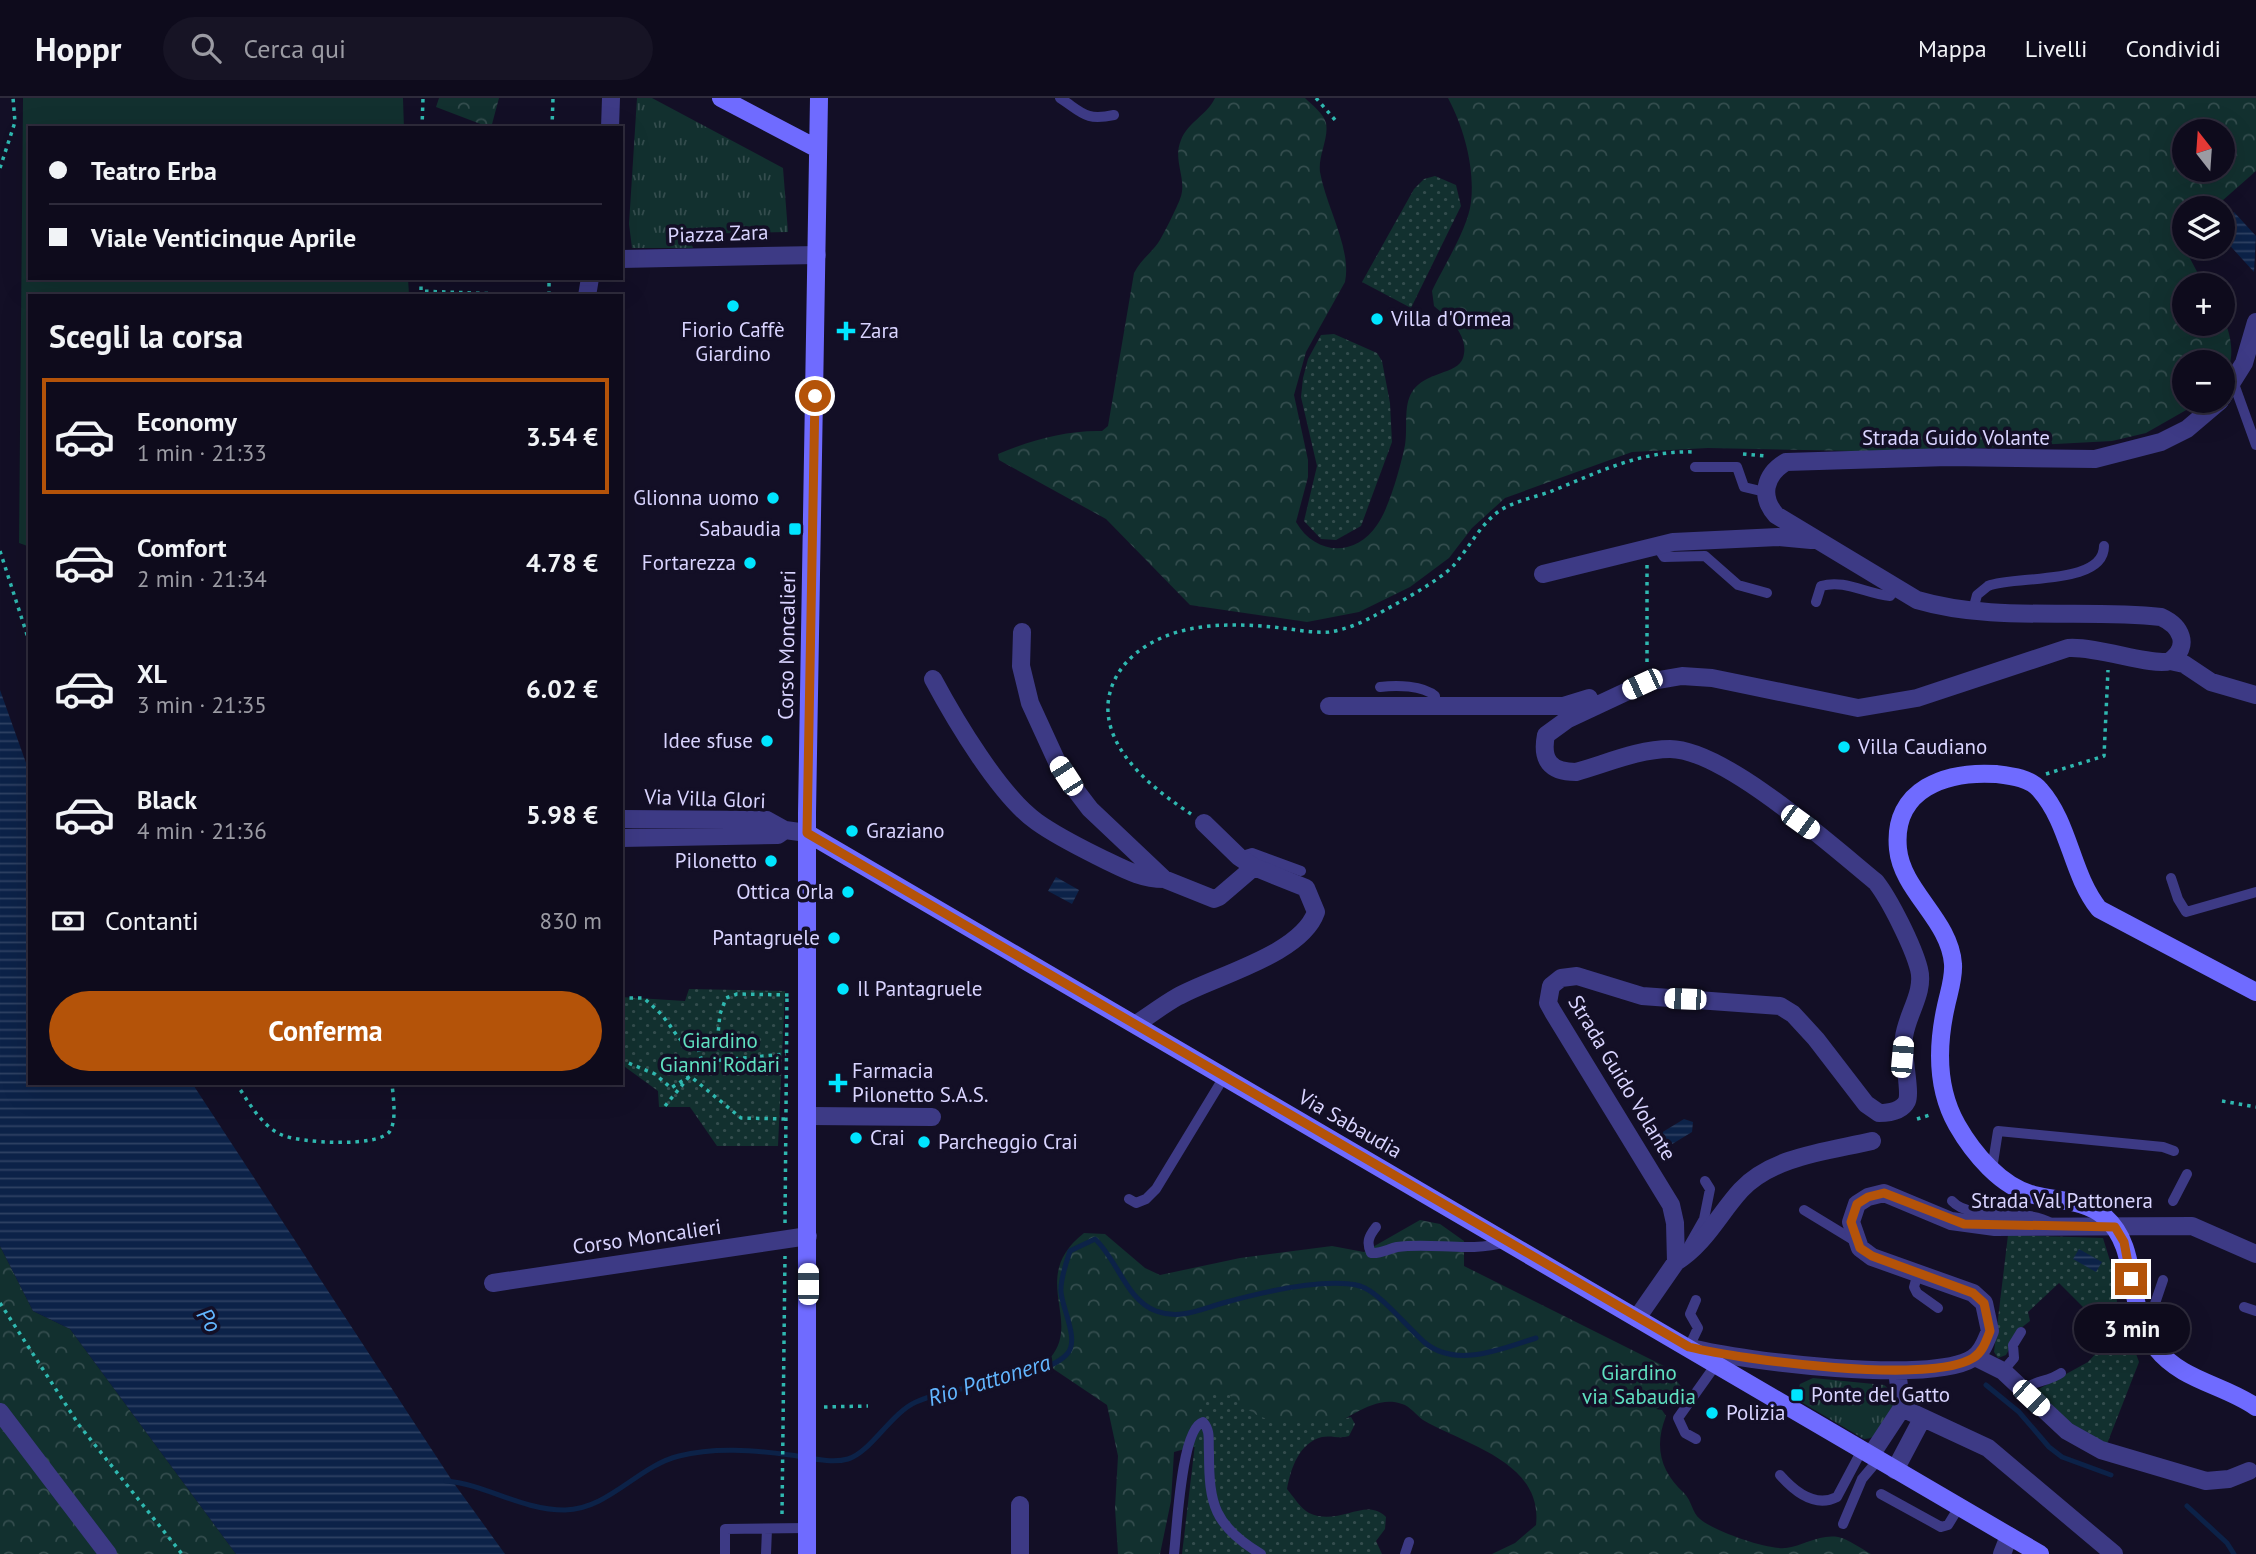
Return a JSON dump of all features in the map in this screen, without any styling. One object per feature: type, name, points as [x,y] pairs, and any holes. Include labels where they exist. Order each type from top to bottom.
[{"type":"street","points":[[610,126],[611,98]]},
{"type":"street","points":[[721,98],[818,149]]},
{"type":"street","name":"Corso Moncalieri","points":[[807,1554],[807,833],[819,98]]},
{"type":"street","name":"Piazza Zara","points":[[623,259],[817,255]]},
{"type":"street","name":"Strada Guido Volante","points":[[2235,378],[2244,363],[2256,322]]},
{"type":"street","name":"Strada Guido Volante","points":[[1786,462],[1948,457],[2095,459],[2161,442],[2187,429],[2204,413]]},
{"type":"street","points":[[1786,462],[1770,478],[1765,492],[1769,506],[1776,514],[1814,540],[1895,589],[1917,600],[1941,607],[2161,617],[2179,628],[2182,636],[2179,652],[2171,661]]},
{"type":"street","points":[[1543,574],[1653,546],[1778,537],[1814,540]]},
{"type":"street","points":[[1021,632],[1021,666],[1030,704],[1058,764],[1090,810],[1164,879]]},
{"type":"street","name":"Strada Guido Volante","points":[[1676,1262],[1675,1223],[1671,1205],[1548,1003],[1551,986],[1561,978],[1577,976],[1643,996],[1780,1006],[1804,1025],[1866,1104],[1879,1113],[1895,1111],[1906,1101],[1909,1092],[1902,1057],[1904,1033],[1920,981],[1915,959],[1876,881],[1719,764],[1703,756],[1673,749],[1653,750],[1576,772],[1563,772],[1547,764],[1544,746],[1546,735],[1553,728],[1645,683],[1682,676],[1712,678],[1858,708],[1917,698],[2060,650],[2086,647],[2156,662],[2184,664],[2211,682],[2256,695]]},
{"type":"street","name":"Strada Guido Volante","points":[[1329,706],[1573,705],[1627,679],[1633,678],[1645,683]]},
{"type":"street","points":[[933,679],[954,716],[1012,800],[1036,821],[1071,844],[1138,876],[1164,879],[1214,899],[1227,892],[1246,862]]},
{"type":"street","points":[[2256,992],[2099,909],[2086,889],[2056,814],[2039,788],[2026,780],[1975,773],[1934,781],[1908,806],[1898,842],[1905,871],[1942,933],[1953,963],[1939,1045],[1942,1082],[1948,1103],[1970,1146],[1992,1168],[2022,1191],[2092,1208],[2115,1227],[2126,1250],[2134,1301],[2146,1332],[2168,1361],[2185,1374],[2256,1407]]},
{"type":"street","name":"Via Villa Glori","points":[[623,819],[767,820],[785,830],[807,833]]},
{"type":"street","points":[[1136,1024],[1177,997],[1273,952],[1313,919],[1315,905],[1306,887],[1246,862],[1204,823]]},
{"type":"street","name":"Via Villa Glori","points":[[623,838],[778,835],[785,830]]},
{"type":"street","name":"Via Sabaudia","points":[[807,833],[1689,1347],[1729,1357],[1897,1371]]},
{"type":"street","points":[[809,1116],[932,1116]]},
{"type":"street","points":[[1637,1318],[1676,1262],[1691,1252],[1742,1189],[1771,1167],[1872,1141]]},
{"type":"street","name":"Strada Val Pattonera","points":[[1855,1241],[1851,1222],[1857,1204],[1868,1197],[1884,1193],[1964,1224],[1995,1227],[2192,1226],[2256,1254]]},
{"type":"street","name":"Corso Moncalieri","points":[[493,1283],[808,1236]]},
{"type":"street","points":[[1855,1241],[1872,1256],[1973,1293],[1984,1303],[1990,1331],[1975,1357],[1958,1364],[1897,1371],[1902,1408],[1870,1455]]},
{"type":"street","points":[[1689,1347],[2040,1554]]},
{"type":"street","points":[[1975,1357],[2003,1371],[2067,1431],[2101,1450],[2206,1481],[2229,1479],[2249,1471]]},
{"type":"street","points":[[1902,1408],[1988,1448],[2114,1554]]},
{"type":"street","points":[[0,1412],[108,1554]]},
{"type":"street","points":[[1895,1470],[1922,1419]]},
{"type":"street","points":[[1020,1505],[1020,1554]]},
{"type":"street","points":[[2002,1554],[2009,1536]]},
{"type":"lane","points":[[1060,98],[1083,115],[1095,119],[1114,115]]},
{"type":"lane","points":[[2235,410],[2256,445]]},
{"type":"lane","points":[[1695,467],[1737,467],[1744,487],[1765,492]]},
{"type":"lane","points":[[1653,546],[1664,556],[1704,556],[1738,585],[1767,593]]},
{"type":"lane","points":[[1973,610],[1978,595],[1988,586],[2083,572],[2098,564],[2104,555],[2104,546]]},
{"type":"lane","points":[[1816,603],[1821,586],[1825,584],[1840,583],[1890,596],[1895,589]]},
{"type":"lane","points":[[1380,687],[1397,685],[1430,692],[1434,696],[1436,706]]},
{"type":"lane","points":[[1246,862],[1252,853],[1301,870]]},
{"type":"lane","points":[[2171,878],[2186,912],[2256,892]]},
{"type":"lane","points":[[1129,1199],[1136,1203],[1146,1199],[1156,1189],[1224,1077]]},
{"type":"lane","points":[[1992,1168],[1998,1131],[2163,1147],[2174,1151]]},
{"type":"lane","points":[[2173,1201],[2187,1174]]},
{"type":"lane","points":[[1676,1262],[1704,1219],[1710,1194],[1705,1181]]},
{"type":"lane","points":[[1952,1201],[1965,1211],[2024,1214],[2043,1218],[2054,1225]]},
{"type":"lane","points":[[1804,1210],[1855,1241]]},
{"type":"lane","points":[[1376,1227],[1369,1236],[1368,1246],[1371,1252],[1378,1254],[1398,1247],[1484,1249],[1506,1242]]},
{"type":"lane","points":[[1918,1273],[1914,1287],[1917,1293],[1938,1308]]},
{"type":"lane","points":[[2146,1332],[2162,1280]]},
{"type":"lane","points":[[1689,1347],[1698,1328],[1690,1314],[1696,1300]]},
{"type":"lane","points":[[2244,1307],[2256,1311]]},
{"type":"lane","points":[[2003,1371],[2014,1358],[2013,1345],[2021,1332]]},
{"type":"lane","points":[[1696,1439],[1685,1433],[1678,1418],[1717,1363]]},
{"type":"lane","points":[[2022,1390],[2038,1380],[2051,1379],[2061,1373]]},
{"type":"lane","points":[[1174,1554],[1186,1451],[1191,1432],[1197,1423],[1203,1422],[1209,1437],[1213,1507],[1229,1530],[1261,1554]]},
{"type":"lane","points":[[1780,1475],[1793,1490],[1820,1501],[1829,1501],[1837,1497],[1870,1455]]},
{"type":"lane","points":[[1843,1524],[1870,1455]]},
{"type":"lane","points":[[1881,1494],[1941,1527],[1948,1525],[1959,1507]]},
{"type":"lane","points":[[724,1554],[725,1530],[808,1528]]},
{"type":"lane","points":[[766,1554],[767,1529]]},
{"type":"lane","points":[[1405,1554],[1409,1542]]},
{"type":"path","points":[[0,168],[15,122],[13,98]]},
{"type":"path","points":[[422,126],[423,98]]},
{"type":"path","points":[[552,126],[553,98]]},
{"type":"path","points":[[1316,98],[1336,121]]},
{"type":"path","points":[[421,280],[421,291],[517,294]]},
{"type":"path","points":[[1204,823],[1149,783],[1116,741],[1110,718],[1111,690],[1123,664],[1136,652],[1169,634],[1189,629],[1241,626],[1326,632],[1348,627],[1374,616],[1435,580],[1453,566],[1485,523],[1507,507],[1616,463],[1663,453],[1707,452]]},
{"type":"path","points":[[1733,454],[1754,453],[1786,462]]},
{"type":"path","points":[[1645,683],[1653,546]]},
{"type":"path","points":[[0,551],[28,638]]},
{"type":"path","points":[[2026,780],[2104,756],[2109,651]]},
{"type":"path","points":[[623,998],[645,998],[665,1019],[680,1042],[704,1048],[719,1034],[720,1014],[726,998],[737,994],[787,995],[783,1481]]},
{"type":"path","points":[[698,1048],[702,1061]]},
{"type":"path","points":[[667,1065],[786,1054]]},
{"type":"path","points":[[623,1061],[655,1074],[671,1088],[690,1076]]},
{"type":"path","points":[[665,1106],[702,1061]]},
{"type":"path","points":[[690,1076],[741,1118],[785,1119]]},
{"type":"path","points":[[237,1085],[258,1116],[281,1135],[320,1142],[378,1140],[388,1134],[393,1124],[392,1085]]},
{"type":"path","points":[[2222,1101],[2256,1107]]},
{"type":"path","points":[[0,1303],[79,1425],[182,1554]]},
{"type":"path","points":[[834,1406],[868,1406]]},
{"type":"green space","points":[[23,98],[403,98],[404,126],[28,126],[28,280],[408,280],[409,294],[28,294],[28,546],[19,543]]},
{"type":"green space","points":[[439,98],[499,98],[492,126],[436,107]]},
{"type":"green space","points":[[637,98],[652,98],[783,168],[788,232],[688,234],[693,248],[632,248],[629,224]]},
{"type":"green space","points":[[1215,98],[1305,98],[1326,123],[1320,172],[1342,242],[1345,282],[1306,352],[1294,395],[1308,460],[1308,477],[1296,522],[1304,533],[1324,546],[1347,547],[1358,543],[1377,525],[1390,498],[1401,464],[1408,404],[1412,392],[1425,380],[1454,368],[1463,358],[1464,342],[1461,335],[1452,322],[1434,306],[1432,291],[1460,236],[1471,202],[1467,149],[1448,98],[2256,98],[2256,171],[2228,196],[2172,196],[2172,259],[2190,259],[2198,273],[2172,273],[2172,336],[2230,336],[2231,350],[2172,350],[2172,413],[2181,413],[2146,433],[2112,441],[1908,452],[1708,448],[1632,452],[1505,498],[1472,528],[1449,558],[1410,587],[1359,612],[1307,622],[1190,605],[1106,519],[999,460],[998,454],[1049,437],[1102,431],[1108,426],[1134,273],[1160,240],[1180,199],[1182,184],[1178,155],[1181,140],[1188,128]]},
{"type":"green space","points":[[1435,176],[1456,185],[1461,206],[1411,308],[1362,282],[1414,189],[1424,179]]},
{"type":"green space","points":[[1334,334],[1377,353],[1382,361],[1390,403],[1392,442],[1361,526],[1336,540],[1321,539],[1304,521],[1317,466],[1301,397],[1308,359],[1321,335]]},
{"type":"green space","name":"Giardino Gianni Rodari","points":[[689,989],[785,991],[778,1146],[717,1146],[690,1107],[659,1107],[658,1091],[623,1065],[623,997],[685,1001]]},
{"type":"green space","name":"Giardino via Sabaudia","points":[[1420,1220],[1440,1224],[1464,1241],[1464,1266],[1664,1366],[1685,1391],[1656,1409],[1662,1410],[1666,1416],[1660,1438],[1662,1458],[1669,1476],[1687,1496],[1700,1519],[1728,1534],[1767,1546],[1786,1548],[1824,1537],[1838,1537],[1871,1554],[1492,1554],[1515,1543],[1536,1525],[1535,1503],[1527,1486],[1515,1471],[1498,1458],[1423,1420],[1405,1405],[1391,1402],[1371,1406],[1322,1429],[1211,1444],[1174,1452],[1171,1501],[1160,1554],[1118,1554],[1115,1508],[1118,1456],[1107,1405],[1052,1368],[1051,1357],[1059,1343],[1061,1328],[1057,1282],[1060,1266],[1068,1249],[1084,1233],[1105,1234],[1145,1268],[1160,1275],[1240,1258],[1332,1246],[1364,1252]]},
{"type":"green space","points":[[2008,1235],[2103,1238],[2114,1274],[2117,1302],[2139,1362],[2107,1444],[2072,1424],[2035,1391],[2088,1362],[2112,1336],[2059,1283],[2028,1312],[2030,1321],[2021,1328],[2006,1355],[1998,1358],[1994,1352]]},
{"type":"green space","points":[[0,1246],[33,1311],[70,1329],[236,1554],[0,1554]]},
{"type":"green space","points":[[1813,1378],[1884,1385],[1893,1399],[1893,1408],[1886,1426],[1879,1433],[1864,1439],[1801,1402],[1797,1393],[1800,1384]]},
{"type":"green space","points":[[1214,1390],[1233,1397],[1255,1414],[1276,1421],[1316,1422],[1351,1417],[1355,1424],[1349,1436],[1322,1437],[1307,1445],[1297,1457],[1287,1489],[1306,1511],[1320,1516],[1331,1517],[1370,1509],[1378,1511],[1386,1517],[1385,1529],[1376,1541],[1382,1554],[1182,1554],[1199,1410]]},
{"type":"water","points":[[2235,213],[2256,236],[2254,272],[2235,251]]},
{"type":"water","name":"Po","points":[[0,690],[28,768],[28,1085],[193,1085],[453,1482],[505,1554],[236,1554],[70,1329],[33,1311],[0,1246]]},
{"type":"water","points":[[1056,877],[1079,890],[1072,904],[1048,891]]},
{"type":"water","points":[[1684,1119],[1693,1122],[1692,1132],[1669,1146],[1661,1133]]},
{"type":"water","points":[[2079,1249],[2102,1262],[2096,1272],[2073,1259]]},
{"type":"waterway","name":"Rio Pattonera","points":[[446,1481],[475,1487],[533,1506],[565,1510],[596,1503],[664,1461],[692,1453],[748,1451],[826,1460],[848,1459],[864,1449],[898,1415],[916,1402],[1039,1370],[1067,1354],[1072,1341],[1062,1299],[1061,1282],[1070,1251],[1095,1239],[1137,1298],[1156,1311],[1190,1313],[1286,1288],[1350,1284],[1374,1294],[1424,1342],[1450,1354],[1479,1354],[1536,1338]]},
{"type":"waterway","name":"Rio Pattonera","points":[[1986,1385],[2019,1412],[2049,1447],[2062,1457],[2111,1475]]},
{"type":"waterway","name":"Rio Pattonera","points":[[2187,1506],[2227,1543],[2234,1554]]},
{"type":"place","name":"Fiorio Caffè Giardino","points":[[733,306]]},
{"type":"place","name":"Villa d'Ormea","points":[[1377,319]]},
{"type":"place","name":"Zara","points":[[846,331]]},
{"type":"place","name":"Glionna uomo","points":[[773,498]]},
{"type":"place","name":"Sabaudia","points":[[795,529]]},
{"type":"place","name":"Fortarezza","points":[[750,563]]},
{"type":"place","name":"Idee sfuse","points":[[767,741]]},
{"type":"place","name":"Villa Caudiano","points":[[1844,747]]},
{"type":"place","name":"Graziano","points":[[852,831]]},
{"type":"place","name":"Pilonetto","points":[[771,861]]},
{"type":"place","name":"Ottica Orla","points":[[848,892]]},
{"type":"place","name":"Pantagruele","points":[[834,938]]},
{"type":"place","name":"Il Pantagruele","points":[[843,989]]},
{"type":"place","name":"Farmacia Pilonetto S.A.S.","points":[[838,1083]]},
{"type":"place","name":"Crai","points":[[856,1138]]},
{"type":"place","name":"Parcheggio Crai","points":[[924,1142]]},
{"type":"place","name":"Ponte del Gatto","points":[[1797,1395]]},
{"type":"place","name":"Polizia","points":[[1712,1413]]},
{"type":"route","points":[[815,396],[807,833],[1689,1347],[1729,1357],[1897,1371],[1931,1369],[1958,1364],[1975,1357],[1984,1346],[1990,1331],[1984,1303],[1973,1293],[1872,1256],[1855,1241],[1851,1215],[1857,1204],[1868,1197],[1884,1193],[1964,1224],[1995,1227],[2115,1227],[2124,1242],[2131,1279]]}]
